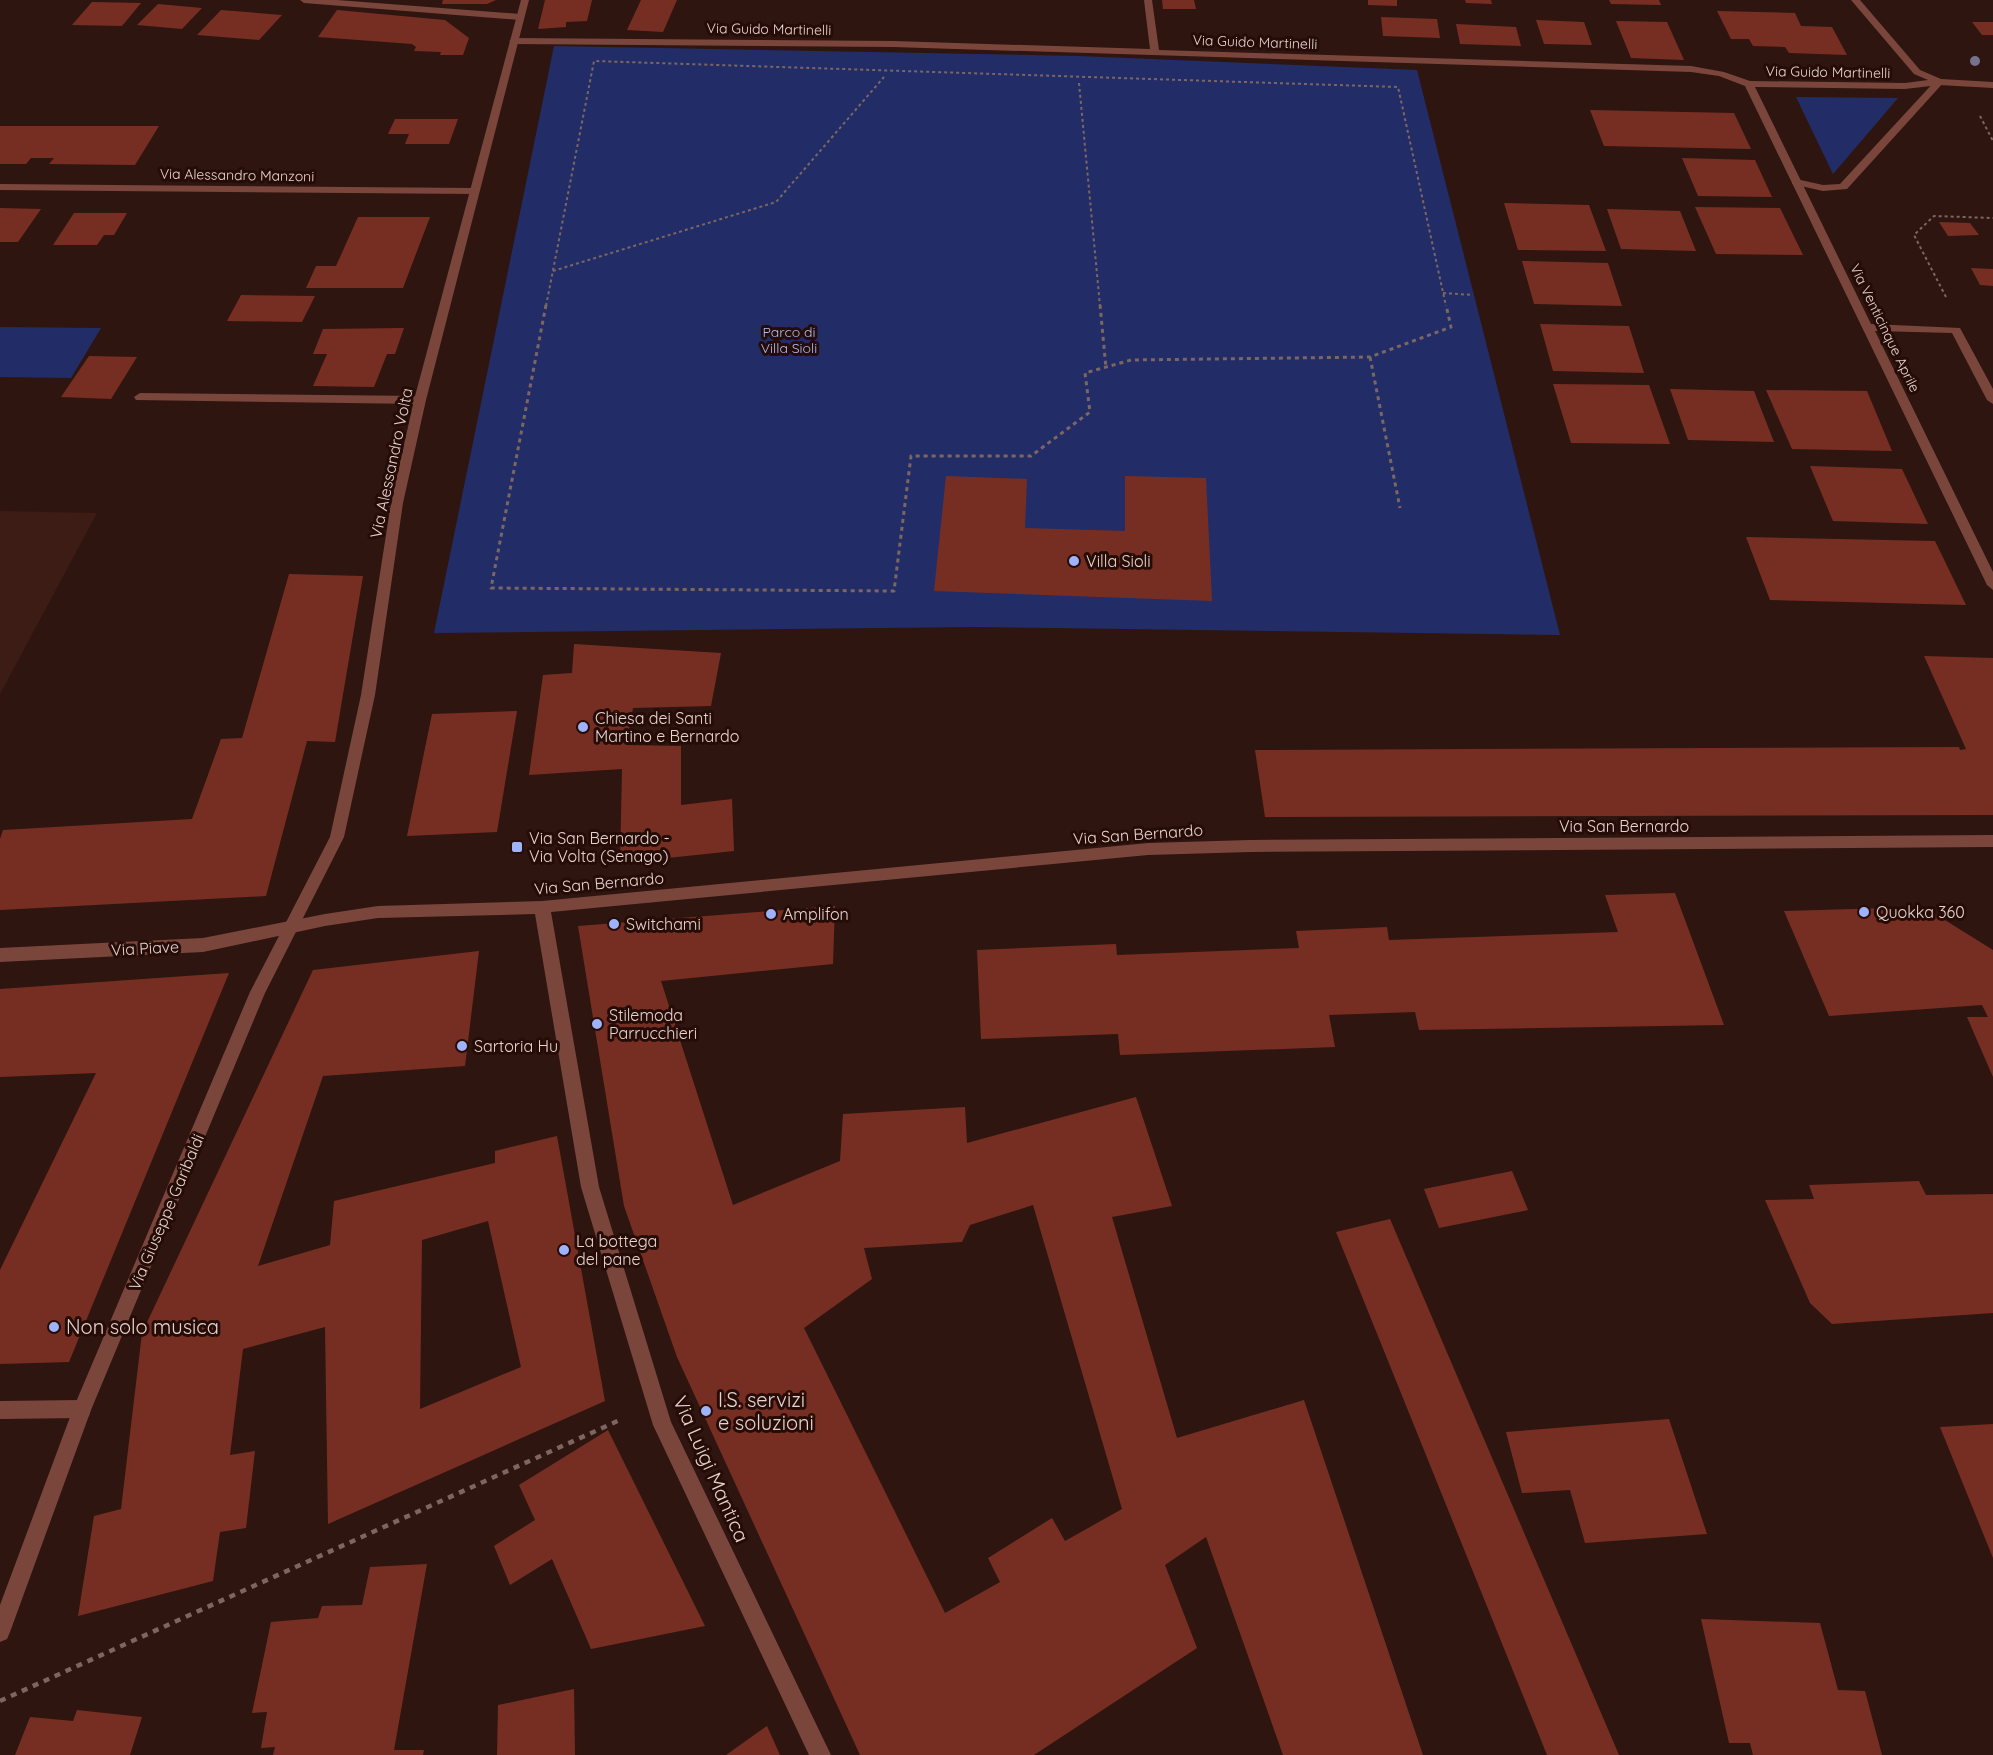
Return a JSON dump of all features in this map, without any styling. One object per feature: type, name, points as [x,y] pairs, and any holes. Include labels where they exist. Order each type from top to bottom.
[{"type":"street","points":[[304,0],[520,17]]},
{"type":"street","name":"Via Alessandro Volta","points":[[289,929],[316,881],[340,826],[369,695],[397,503],[420,400],[525,0]]},
{"type":"street","points":[[1148,0],[1155,52]]},
{"type":"street","points":[[1796,182],[1824,188],[1843,187],[1939,82],[1917,72],[1855,0]]},
{"type":"street","name":"Via Guido Martinelli","points":[[514,41],[893,44],[1691,69],[1721,74],[1749,84],[1905,86],[1939,82],[1993,85]]},
{"type":"street","name":"Via Venticinque Aprile","points":[[1749,84],[1993,585]]},
{"type":"street","name":"Via Alessandro Manzoni","points":[[0,187],[474,191]]},
{"type":"street","points":[[1868,327],[1956,330],[1993,400]]},
{"type":"street","points":[[140,397],[420,400]]},
{"type":"street","name":"Via San Bernardo","points":[[289,929],[325,920],[378,912],[542,907],[1148,849],[1250,846],[1993,841]]},
{"type":"street","name":"Via Luigi Mantica","points":[[542,907],[590,1187],[655,1404],[662,1425],[820,1755]]},
{"type":"street","name":"Via Piave","points":[[0,955],[203,945],[289,929]]},
{"type":"street","name":"Via Giuseppe Garibaldi","points":[[0,1632],[82,1409],[258,992],[289,929]]},
{"type":"street","points":[[0,1410],[82,1409]]},
{"type":"path","points":[[594,61],[1079,75],[1398,87],[1451,327],[1370,357],[1131,360],[1084,373],[1090,412],[1031,456],[910,456],[894,591],[491,588],[594,61]]},
{"type":"path","points":[[553,271],[776,202],[890,69]]},
{"type":"path","points":[[1079,75],[1106,368]]},
{"type":"path","points":[[1938,296],[1948,297],[1914,235],[1934,216],[1993,218]]},
{"type":"path","points":[[1443,293],[1473,295]]},
{"type":"path","points":[[1370,357],[1400,508]]},
{"type":"path","points":[[0,1701],[655,1404]]},
{"type":"shaded area","points":[[0,511],[97,513],[0,694]]},
{"type":"green space","name":"Parco di Villa Sioli","points":[[554,46],[1078,56],[1417,70],[1560,635],[973,627],[434,633]]},
{"type":"green space","points":[[1796,97],[1898,98],[1833,174]]},
{"type":"green space","points":[[0,327],[101,328],[71,378],[0,377]]},
{"type":"building","points":[[443,0],[496,0],[487,4],[442,4]]},
{"type":"building","points":[[545,0],[592,0],[587,21],[566,22],[566,27],[538,29]]},
{"type":"building","points":[[641,0],[677,0],[663,32],[627,30]]},
{"type":"building","points":[[1162,0],[1194,0],[1196,9],[1163,9]]},
{"type":"building","points":[[1368,0],[1397,0],[1397,6],[1368,5]]},
{"type":"building","points":[[1465,0],[1491,0],[1492,4],[1466,3]]},
{"type":"building","points":[[1609,0],[1659,0],[1661,5],[1611,4]]},
{"type":"building","points":[[92,2],[141,3],[122,26],[72,25]]},
{"type":"building","points":[[158,4],[202,8],[182,29],[137,25]]},
{"type":"building","points":[[221,10],[282,15],[259,40],[197,35]]},
{"type":"building","points":[[337,10],[445,20],[469,38],[463,55],[440,55],[441,52],[414,51],[416,47],[412,44],[318,37]]},
{"type":"building","points":[[1717,11],[1795,13],[1801,26],[1832,27],[1847,55],[1789,53],[1785,47],[1753,46],[1749,39],[1731,39]]},
{"type":"building","points":[[1381,17],[1437,19],[1440,38],[1383,36]]},
{"type":"building","points":[[1536,20],[1584,22],[1592,45],[1544,44]]},
{"type":"building","points":[[1616,21],[1667,22],[1684,60],[1631,58]]},
{"type":"building","points":[[1972,22],[1993,22],[1993,35],[1982,35]]},
{"type":"building","points":[[1456,24],[1516,27],[1521,46],[1460,44]]},
{"type":"building","points":[[1590,110],[1734,113],[1751,149],[1604,146]]},
{"type":"building","points":[[395,119],[458,119],[449,144],[405,144],[409,134],[388,134]]},
{"type":"building","points":[[0,126],[159,126],[135,165],[49,164],[54,158],[31,158],[26,164],[0,164]]},
{"type":"building","points":[[1682,158],[1755,160],[1772,197],[1698,196]]},
{"type":"building","points":[[1504,203],[1589,205],[1606,251],[1518,250]]},
{"type":"building","points":[[1695,207],[1780,208],[1803,255],[1716,254]]},
{"type":"building","points":[[0,208],[41,209],[18,242],[0,242]]},
{"type":"building","points":[[1607,209],[1680,211],[1696,251],[1621,249]]},
{"type":"building","points":[[74,213],[127,213],[114,235],[104,235],[97,245],[53,245]]},
{"type":"building","points":[[358,217],[430,217],[403,288],[306,288],[316,266],[336,266]]},
{"type":"building","points":[[1939,222],[1970,223],[1979,235],[1948,236]]},
{"type":"building","points":[[1522,261],[1608,263],[1622,306],[1534,304]]},
{"type":"building","points":[[1971,268],[1993,269],[1993,286],[1980,285]]},
{"type":"building","points":[[241,295],[315,296],[302,322],[227,321]]},
{"type":"building","points":[[1540,324],[1629,326],[1644,373],[1553,371]]},
{"type":"building","points":[[404,328],[395,354],[387,354],[374,387],[313,386],[327,354],[313,354],[323,329]]},
{"type":"building","points":[[89,356],[137,357],[111,399],[61,397]]},
{"type":"building","points":[[1553,384],[1649,385],[1670,444],[1571,443]]},
{"type":"building","points":[[1670,389],[1754,391],[1774,442],[1688,440]]},
{"type":"building","points":[[1766,390],[1867,391],[1892,451],[1792,449]]},
{"type":"building","points":[[1810,466],[1902,469],[1928,524],[1833,521]]},
{"type":"building","name":"Villa Sioli","points":[[946,476],[1027,479],[1025,528],[1125,531],[1125,476],[1206,478],[1212,601],[934,591]]},
{"type":"building","points":[[1746,537],[1935,541],[1966,605],[1770,600]]},
{"type":"building","points":[[289,574],[363,576],[335,742],[307,741],[266,896],[0,910],[0,839],[3,830],[192,819],[221,739],[242,738]]},
{"type":"building","points":[[574,644],[721,653],[711,706],[633,708],[626,745],[681,746],[681,805],[732,799],[734,851],[620,863],[622,769],[529,775],[543,675],[572,673]]},
{"type":"building","points":[[1924,656],[1993,658],[1993,815],[1265,817],[1255,750],[1959,747],[1960,750],[1966,749]]},
{"type":"building","points":[[517,711],[497,832],[407,836],[432,714]]},
{"type":"building","points":[[1675,893],[1724,1025],[1419,1030],[1415,1012],[1329,1015],[1335,1047],[1120,1055],[1118,1034],[981,1039],[977,950],[1116,944],[1117,955],[1299,948],[1296,931],[1387,927],[1389,940],[1618,932],[1605,895]]},
{"type":"building","points":[[835,906],[833,964],[661,981],[733,1205],[840,1161],[843,1114],[965,1107],[967,1143],[1136,1097],[1172,1206],[1112,1217],[1177,1438],[1304,1400],[1423,1755],[1283,1755],[1206,1537],[1165,1565],[1197,1648],[1034,1755],[860,1755],[677,1357],[624,1206],[578,926]],"holes":[[[1033,1205],[1122,1509],[1065,1541],[1052,1518],[988,1558],[1000,1582],[945,1613],[804,1328],[872,1279],[864,1248],[962,1242],[970,1225]]]},
{"type":"building","points":[[1924,907],[1993,950],[1993,1077],[1967,1017],[1988,1017],[1982,1005],[1829,1016],[1784,911]]},
{"type":"building","points":[[479,951],[465,1066],[323,1076],[258,1266],[330,1245],[334,1201],[495,1163],[495,1151],[557,1136],[605,1401],[328,1524],[325,1327],[243,1349],[230,1455],[255,1451],[246,1528],[220,1532],[213,1581],[78,1616],[94,1516],[121,1509],[142,1333],[313,970]],"holes":[[[488,1221],[521,1367],[420,1409],[422,1240]]]},
{"type":"building","points":[[229,973],[69,1362],[0,1364],[0,1270],[96,1073],[0,1077],[0,989]]},
{"type":"building","points":[[1512,1171],[1528,1210],[1439,1228],[1424,1189]]},
{"type":"building","points":[[1919,1181],[1926,1195],[1993,1194],[1993,1313],[1832,1324],[1810,1303],[1765,1200],[1814,1199],[1809,1185]]},
{"type":"building","points":[[1390,1219],[1619,1755],[1547,1755],[1336,1232]]},
{"type":"building","points":[[1669,1419],[1707,1534],[1585,1543],[1570,1490],[1522,1493],[1506,1432]]},
{"type":"building","points":[[1993,1424],[1993,1558],[1940,1427]]},
{"type":"building","points":[[608,1430],[705,1626],[591,1649],[552,1559],[510,1585],[494,1546],[535,1520],[519,1485]]},
{"type":"building","points":[[427,1564],[394,1750],[424,1750],[423,1755],[273,1755],[275,1747],[261,1748],[267,1712],[252,1713],[271,1622],[318,1618],[322,1606],[362,1605],[370,1567]]},
{"type":"building","points":[[1701,1619],[1820,1623],[1838,1690],[1865,1691],[1882,1755],[1753,1755],[1750,1743],[1729,1743]]},
{"type":"building","points":[[574,1689],[575,1755],[497,1755],[498,1705]]},
{"type":"building","points":[[77,1710],[142,1717],[130,1755],[15,1755],[30,1717],[73,1721]]},
{"type":"building","points":[[767,1726],[780,1755],[726,1755]]},
{"type":"place","name":"Villa Sioli","points":[[1074,561]]},
{"type":"place","name":"Chiesa dei Santi Martino e Bernardo","points":[[583,727]]},
{"type":"place","name":"Via San Bernardo - Via Volta (Senago)","points":[[517,847]]},
{"type":"place","name":"Quokka 360","points":[[1864,912]]},
{"type":"place","name":"Amplifon","points":[[771,914]]},
{"type":"place","name":"Switchami","points":[[614,924]]},
{"type":"place","name":"Stilemoda Parrucchieri","points":[[597,1024]]},
{"type":"place","name":"Sartoria Hu","points":[[462,1046]]},
{"type":"place","name":"La bottega del pane","points":[[564,1250]]},
{"type":"place","name":"Non solo musica","points":[[54,1327]]},
{"type":"place","name":"I.S. servizi e soluzioni","points":[[706,1411]]}]
